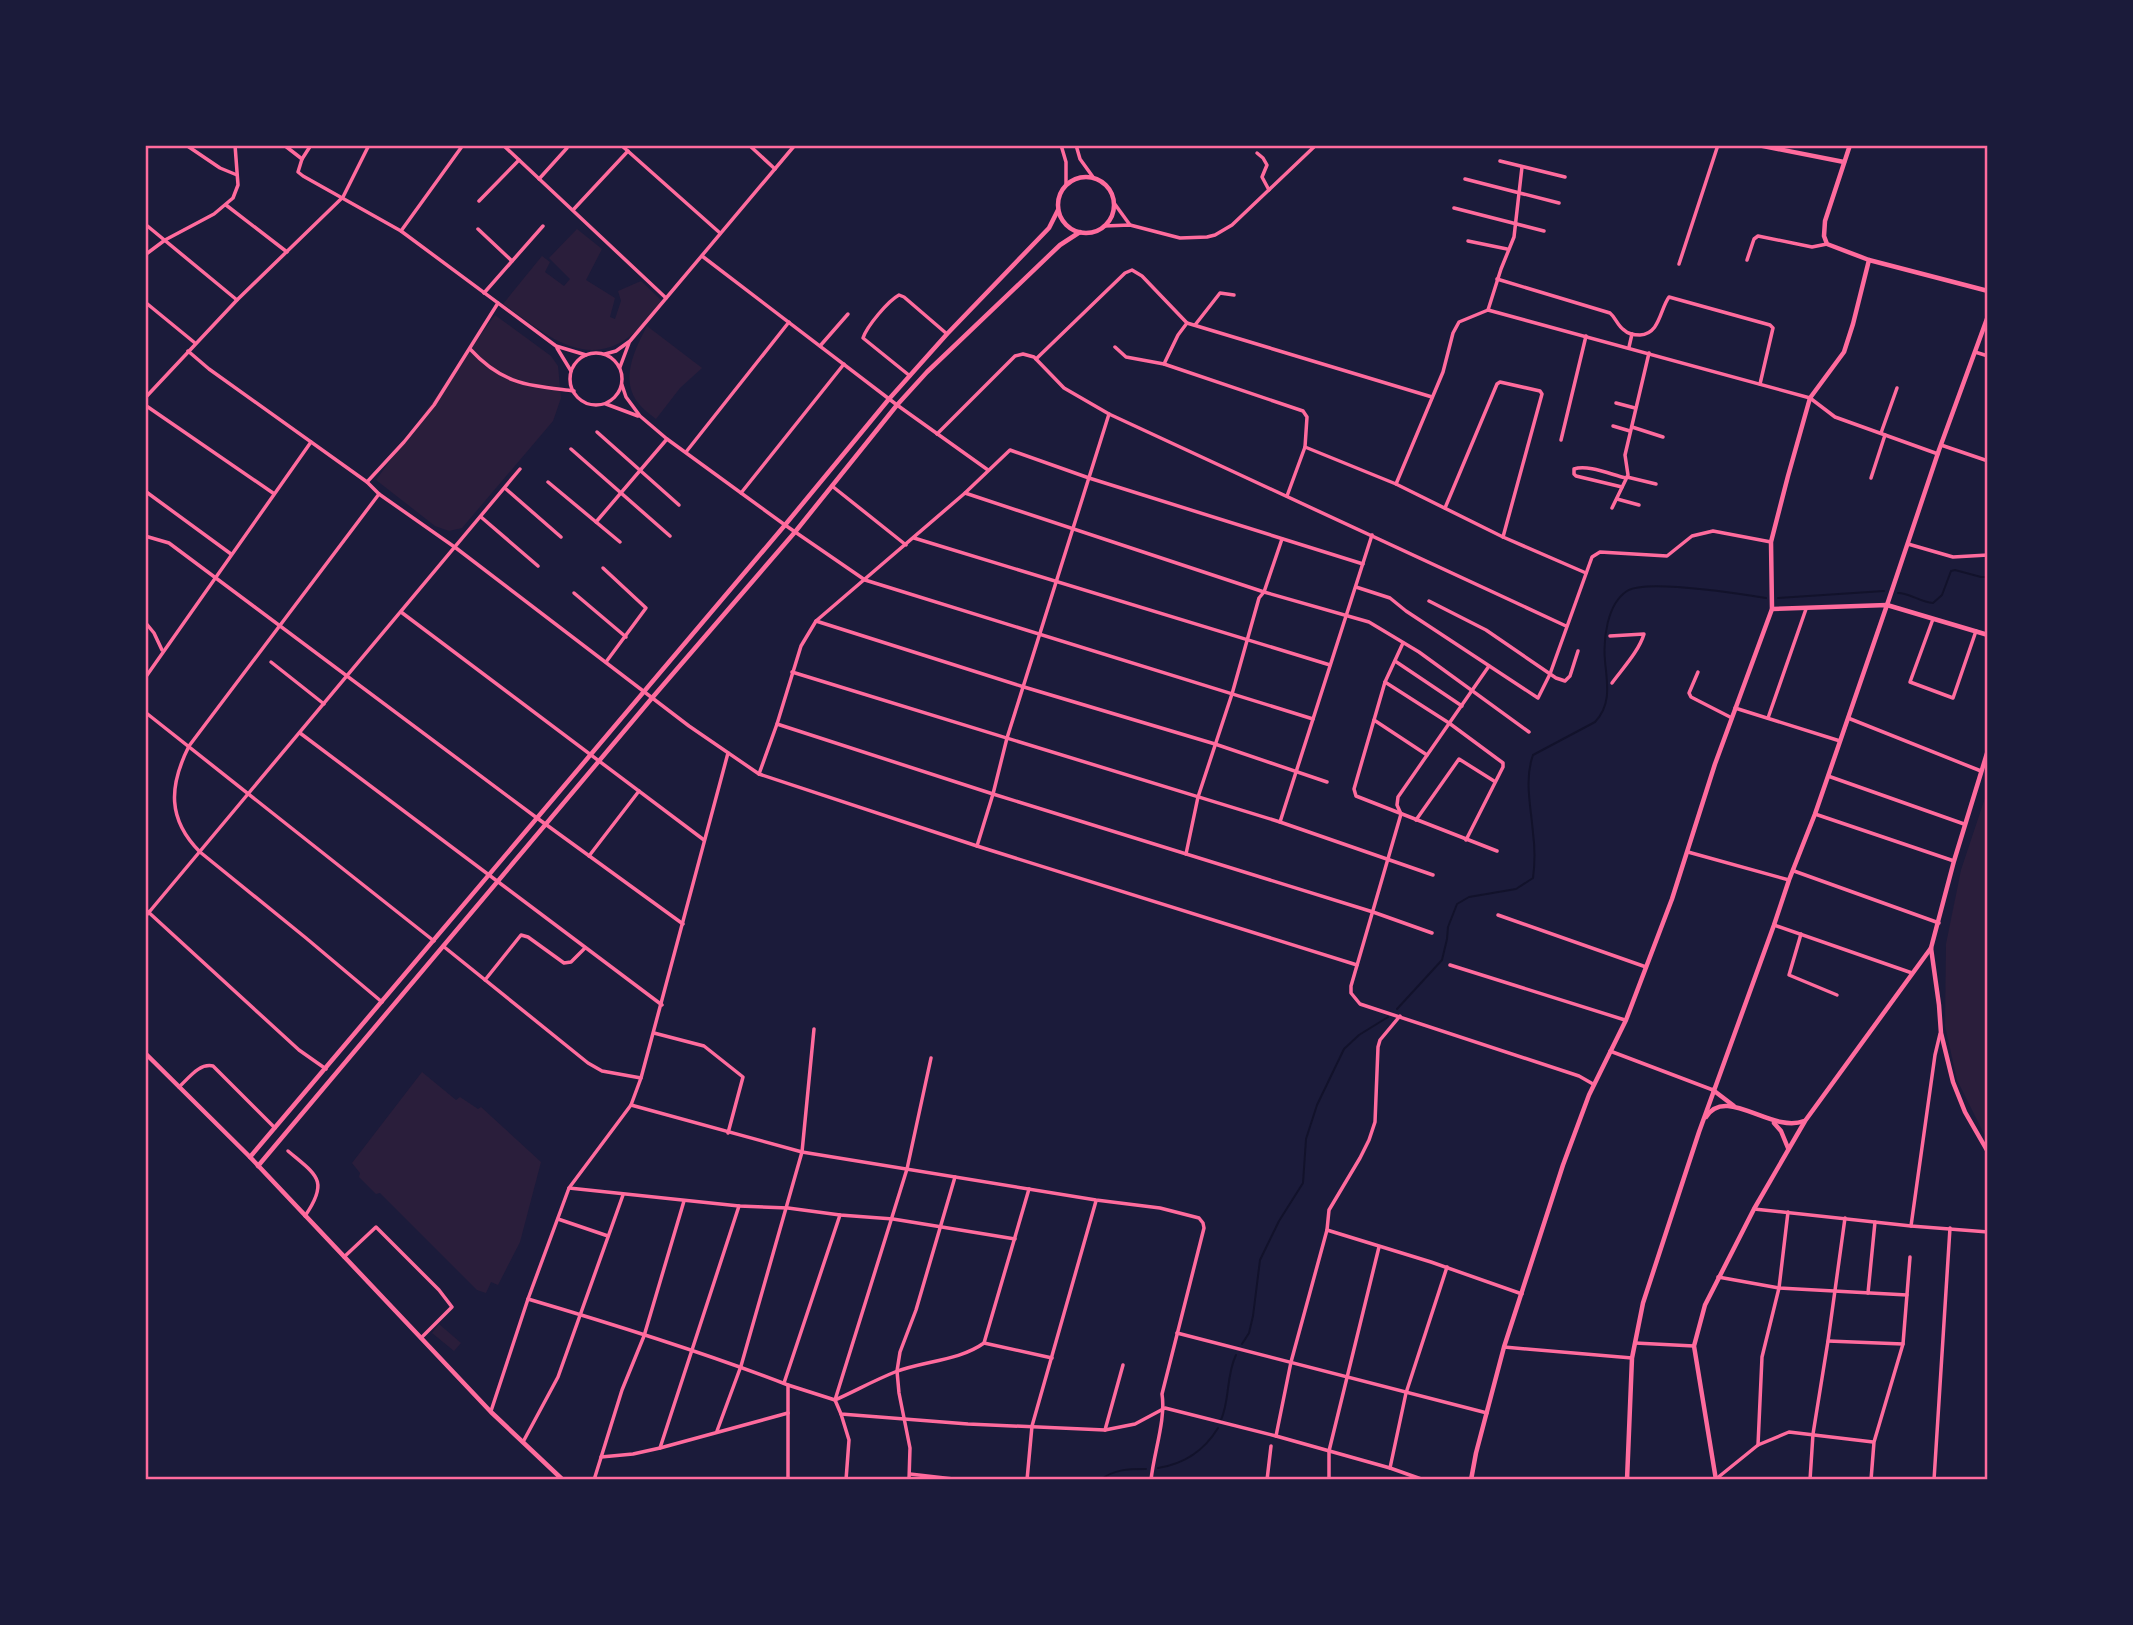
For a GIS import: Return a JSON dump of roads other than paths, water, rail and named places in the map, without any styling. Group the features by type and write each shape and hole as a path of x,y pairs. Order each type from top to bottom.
{"street":[{"path":"186,145 220,168 237,175"},
{"path":"145,255 165,240 226,205 238,189 235,145"},
{"path":"284,145 302,159"},
{"path":"311,145 302,159 299,172 401,231 555,346 572,371"},
{"path":"145,398 237,300 343,197 369,145"},
{"path":"401,231 463,145"},
{"path":"503,145 666,298"},
{"path":"621,145 720,233"},
{"path":"749,145 775,169"},
{"path":"555,346 586,355 605,355 630,341 795,145"},
{"path":"1061,145 1066,162 1066,185"},
{"path":"1076,145 1080,159 1093,177 1105,184 1113,196 1110,219 1104,226"},
{"path":"1058,210 1064,222 1080,232 1088,233 1104,226 1130,225 1180,238 1208,237 1232,225 1316,145"},
{"path":"1679,264 1718,145"},
{"path":"1758,145 1844,162"},
{"path":"1827,244 1824,236 1825,221 1850,145"},
{"path":"539,179 567,148"},
{"path":"573,210 628,151"},
{"path":"1257,153 1266,165 1262,177 1269,190"},
{"path":"480,201 519,160"},
{"path":"1500,160 1565,177"},
{"path":"1488,310 1514,237 1522,167"},
{"path":"250,1157 889,399 1049,228 1066,185 1073,179 1093,177"},
{"path":"1465,179 1559,203"},
{"path":"1114,203 1130,225"},
{"path":"226,205 287,252"},
{"path":"1454,208 1544,231"},
{"path":"145,224 237,300"},
{"path":"484,293 543,226"},
{"path":"478,229 512,261"},
{"path":"258,1166 598,761 795,532 897,405 927,372 1060,245 1080,232"},
{"path":"1747,260 1754,239 1758,236 1812,247 1827,244 1869,260 1988,291"},
{"path":"1468,241 1508,249"},
{"path":"702,256 897,405 988,470"},
{"path":"1471,1480 1504,1347 1563,1165 1593,1084 1626,1020 1646,967 1772,609 1771,542 1810,398 1844,352 1869,260"},
{"path":"1036,359 1125,273 1132,270 1142,276 1187,323 1432,397"},
{"path":"1497,279 1614,315 1621,329 1632,334 1646,334 1654,328 1669,297 1770,325 1773,328 1760,384"},
{"path":"1195,324 1220,293 1234,295"},
{"path":"910,376 863,338 866,330 891,300 899,295 904,297 947,334"},
{"path":"145,302 195,343"},
{"path":"367,482 434,405 498,303"},
{"path":"1396,484 1443,372 1452,333 1459,322 1488,310 1810,398 1835,417 1938,454"},
{"path":"820,346 848,314"},
{"path":"1627,1480 1632,1358 1643,1303 1713,1090 1815,814 1988,316"},
{"path":"686,452 789,322"},
{"path":"1164,364 1187,323"},
{"path":"1629,347 1632,334"},
{"path":"1561,440 1586,336"},
{"path":"630,341 620,367 622,385 626,397 640,416 741,493 865,580 1313,719"},
{"path":"1115,347 1126,356 1164,364 1303,411 1307,417 1305,447 1287,496"},
{"path":"470,349 483,363 506,378 522,384 574,391"},
{"path":"188,351 456,548 652,698 759,774 977,846 1357,965"},
{"path":"1975,352 1988,355"},
{"path":"1612,508 1626,478 1625,455 1649,353"},
{"path":"586,355 578,360 572,371 574,391 585,402 594,405 606,404 640,416"},
{"path":"605,355 620,367"},
{"path":"937,434 1015,356 1029,355 1064,388 1109,414 1566,626"},
{"path":"741,493 844,364"},
{"path":"1445,508 1497,384 1500,382 1540,391 1542,394 1503,537"},
{"path":"606,404 615,397 622,385"},
{"path":"1871,478 1897,388"},
{"path":"1616,403 1636,408"},
{"path":"145,405 274,493"},
{"path":"977,846 1007,738 1109,414"},
{"path":"1613,426 1663,437"},
{"path":"597,432 679,505"},
{"path":"596,522 667,439"},
{"path":"145,678 311,442"},
{"path":"1941,445 1988,461"},
{"path":"1305,447 1396,484 1503,537 1586,573"},
{"path":"571,449 670,536"},
{"path":"759,774 801,646 816,621 914,538 1010,450 1089,478 1363,564"},
{"path":"1622,487 1576,476 1574,469 1581,467 1656,484"},
{"path":"326,1069 299,1050 146,913 520,470"},
{"path":"1591,480 1595,470"},
{"path":"548,482 620,542"},
{"path":"832,486 906,545"},
{"path":"506,489 561,537"},
{"path":"145,491 232,555"},
{"path":"965,493 1264,592 1369,622 1419,652 1529,732"},
{"path":"379,494 189,746 175,779 174,808 185,835 200,852 382,1002"},
{"path":"1617,499 1639,505"},
{"path":"481,517 538,566"},
{"path":"1356,587 1390,598 1538,698 1550,674 1591,558 1597,553 1667,556 1692,536 1713,531 1771,542"},
{"path":"1280,822 1372,535"},
{"path":"145,536 169,543 545,825 683,924"},
{"path":"914,538 1331,665"},
{"path":"1186,854 1198,797 1232,694 1259,598 1264,592 1282,538"},
{"path":"1908,544 1953,558 1988,555"},
{"path":"603,568 646,608 606,662"},
{"path":"573,593 626,637"},
{"path":"1429,601 1486,630 1550,674 1567,681 1578,651"},
{"path":"1772,609 1887,605 1988,635"},
{"path":"1768,718 1806,609"},
{"path":"401,612 704,840"},
{"path":"1933,617 1910,682 1953,698 1976,631"},
{"path":"816,621 1215,744 1327,782"},
{"path":"145,622 163,651"},
{"path":"1610,636 1644,634 1640,648 1626,662 1612,683"},
{"path":"1403,643 1385,682 1354,792 1357,797 1497,851"},
{"path":"1395,661 1462,706"},
{"path":"271,662 324,704"},
{"path":"1489,666 1398,797 1397,805 1401,814 1351,993 1360,1004 1579,1076 1593,1084"},
{"path":"792,672 1280,822 1433,875"},
{"path":"1698,672 1689,693 1691,697 1732,718"},
{"path":"1385,682 1501,760 1503,767 1466,839"},
{"path":"1735,708 1840,741"},
{"path":"145,712 434,941"},
{"path":"1848,718 1981,771"},
{"path":"1374,720 1427,755"},
{"path":"777,724 1432,933"},
{"path":"299,733 662,1005"},
{"path":"1716,1480 1694,1346 1705,1305 1754,1209 1805,1121 1931,948 1964,824 1988,750"},
{"path":"491,1412 528,1299 569,1188 631,1105 641,1078 728,753"},
{"path":"1416,820 1459,759 1494,781"},
{"path":"1828,776 1964,824"},
{"path":"589,856 639,791"},
{"path":"1815,814 1954,861"},
{"path":"1688,852 1789,880"},
{"path":"1794,871 1938,923"},
{"path":"1498,915 1646,967"},
{"path":"1774,925 1912,973"},
{"path":"1801,934 1789,975 1837,995"},
{"path":"485,980 521,935 528,937 564,963 571,962 585,948"},
{"path":"443,946 588,1063 602,1071 641,1078"},
{"path":"1931,948 1941,1033 1952,1082 1965,1112 1988,1152"},
{"path":"1450,965 1626,1020"},
{"path":"1276,1436 1291,1362 1327,1230 1329,1210 1360,1158 1372,1131 1376,1112 1378,1047 1380,1040 1401,1016"},
{"path":"717,1431 741,1366 802,1152 814,1029"},
{"path":"654,1033 704,1046 740,1074 743,1080 728,1133"},
{"path":"1911,1226 1935,1055 1941,1033"},
{"path":"1610,1051 1713,1090 1734,1106 1773,1122 1797,1124 1805,1121"},
{"path":"145,1053 250,1157 491,1412 563,1480"},
{"path":"846,1480 849,1440 835,1400 893,1219 907,1169 931,1058"},
{"path":"179,1087 201,1067 206,1064 213,1066 275,1128"},
{"path":"631,1105 802,1152 1160,1208 1199,1218 1204,1228 1162,1394 1165,1408 1151,1480"},
{"path":"1699,1132 1712,1109 1717,1106 1734,1106"},
{"path":"1773,1122 1781,1131 1788,1149"},
{"path":"288,1151 316,1175 319,1182 318,1192 305,1216"},
{"path":"909,1480 910,1448 897,1371 900,1352 916,1310 956,1176"},
{"path":"569,1188 893,1219 1015,1239"},
{"path":"528,1299 691,1349 835,1400 897,1371 976,1349 984,1343 1030,1189"},
{"path":"523,1442 558,1377 623,1195"},
{"path":"594,1480 622,1390 644,1336 684,1200"},
{"path":"1027,1480 1032,1426 1096,1200"},
{"path":"660,1448 738,1206"},
{"path":"1754,1209 1988,1232"},
{"path":"1758,1445 1762,1357 1779,1288 1788,1212"},
{"path":"788,1480 786,1384 840,1215"},
{"path":"1810,1480 1813,1434 1845,1218"},
{"path":"558,1219 608,1236"},
{"path":"1868,1293 1875,1222"},
{"path":"344,1257 376,1227 439,1290 452,1307 421,1338"},
{"path":"1934,1480 1950,1228"},
{"path":"1327,1230 1447,1267 1522,1294"},
{"path":"1329,1480 1329,1451 1379,1247"},
{"path":"1871,1480 1874,1442 1903,1344 1910,1257"},
{"path":"1390,1468 1406,1394 1447,1267"},
{"path":"1718,1277 1779,1288 1907,1295"},
{"path":"1177,1333 1487,1413"},
{"path":"1828,1340 1903,1344"},
{"path":"984,1343 1052,1358"},
{"path":"1635,1343 1694,1346"},
{"path":"1504,1347 1632,1358"},
{"path":"1105,1430 1124,1365"},
{"path":"841,1414 1105,1430 1135,1424 1165,1408 1276,1436 1424,1480"},
{"path":"601,1457 660,1448 788,1413"},
{"path":"1716,1480 1758,1445 1789,1432 1874,1442"},
{"path":"1267,1480 1271,1447"},
{"path":"910,1474 962,1480"}],"waterway":[{"path":"1898,593 1933,603 1942,595 1951,571 1988,577"},
{"path":"1397,1009 1442,960 1448,927 1457,904 1469,897 1516,889 1533,878 1530,764 1533,755 1595,722 1604,708 1607,693 1606,633 1611,613 1620,597 1627,591 1653,586 1694,588 1766,598"},
{"path":"1778,598 1884,591"},
{"path":"1242,1344 1249,1333 1253,1316 1260,1260 1279,1221 1303,1183 1306,1139 1317,1105 1344,1049 1359,1035 1388,1017"},
{"path":"1221,1420 1236,1355"},
{"path":"1158,1468 1176,1463 1200,1450 1218,1428"},
{"path":"1100,1480 1122,1470 1146,1469"}]}
